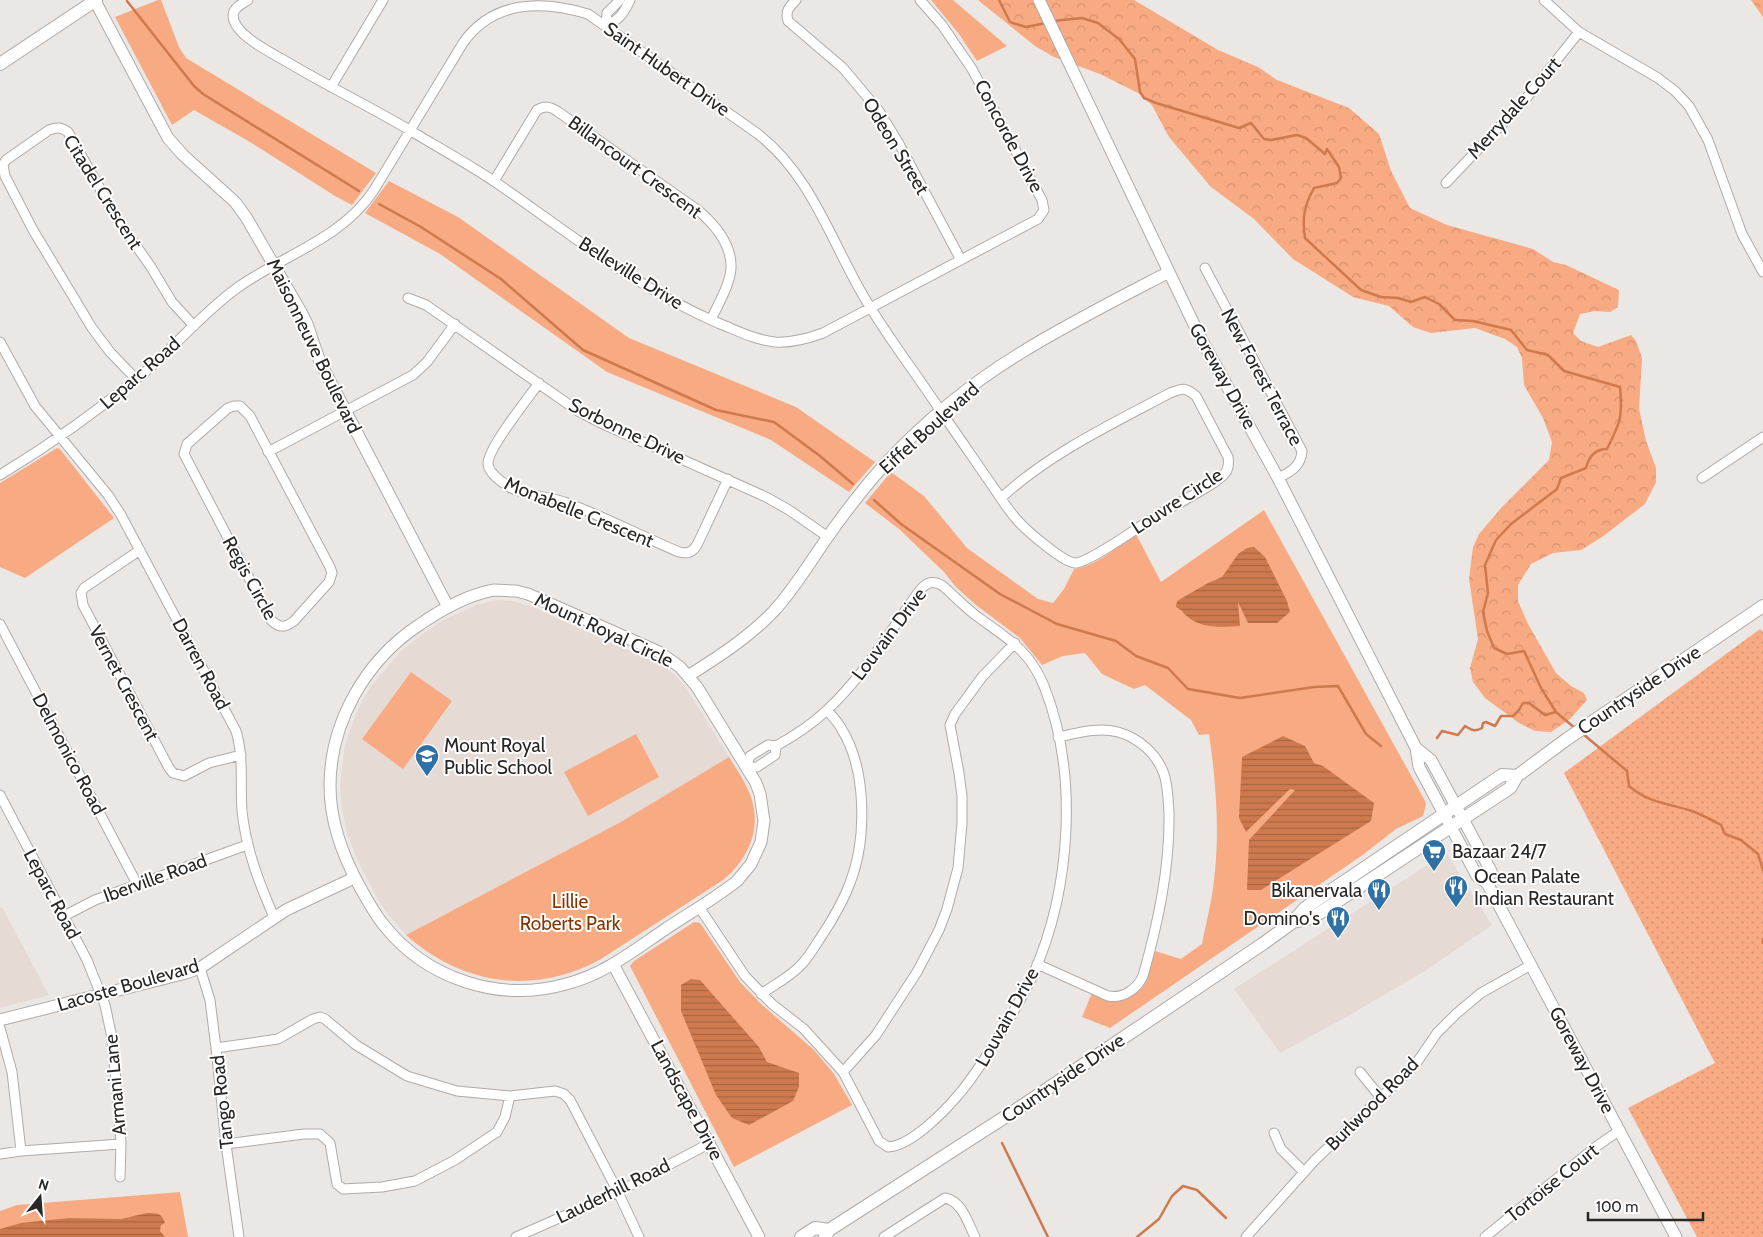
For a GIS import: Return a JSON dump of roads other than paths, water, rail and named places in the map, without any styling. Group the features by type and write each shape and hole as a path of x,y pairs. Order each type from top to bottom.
{"main road":[{"path":"0,64 96,0"},
{"name":"Countryside Drive","path":"1293,922 1312,918 1510,788 1517,776 1567,739 1763,606"},
{"name":"Countryside Drive","path":"801,1237 815,1228 827,1233 1022,1106 1293,922 1305,908 1502,775 1517,776"}],"street":[{"name":"Maisonneuve Boulevard","path":"96,0 168,138 183,155 235,202 275,266 307,324 320,362 448,607"},
{"name":"Belleville Drive","path":"248,0 239,5 233,15 237,26 242,32 260,46 494,181 636,280 711,320 761,340 786,342 809,338 823,333 870,307"},
{"path":"331,87 383,0"},
{"path":"606,26 607,13 620,0"},
{"path":"606,26 618,20 630,0"},
{"name":"Odeon Street","path":"796,0 788,8 786,16 788,21 843,68 879,111 898,142 961,260"},
{"name":"Concorde Drive","path":"870,307 1038,219 1044,210 1044,204 972,69 942,25 920,0"},
{"name":"Goreway Drive","path":"1039,0 1201,339 1278,478 1416,748 1419,767 1477,876 1487,884 1676,1237"},
{"path":"1544,0 1579,32 1658,78 1675,91 1689,106 1708,140 1742,234 1763,272"},
{"name":"Saint Hubert Drive","path":"275,266 335,230 361,206 374,190 467,36 482,22 510,6 527,1 556,2 579,9 606,26 758,134 780,153 803,182 870,307 941,411"},
{"name":"Merrydale Court","path":"1446,182 1524,101 1579,32"},
{"name":"Billancourt Crescent","path":"494,181 537,110 551,107 699,211 715,227 726,245 731,269 729,279 711,320"},
{"name":"Citadel Crescent","path":"136,379 110,352 92,328 33,230 5,176 3,165 6,160 49,130 56,127 68,132 116,217 151,267 172,302 194,326"},
{"name":"Leparc Road","path":"0,475 60,437 136,379 237,288 275,266"},
{"name":"New Forest Terrace","path":"1205,268 1302,451 1302,458 1294,469 1278,478"},
{"name":"Eiffel Boulevard","path":"688,676 734,646 773,612 790,592 828,537 870,482 941,411 989,374 1018,355 1169,272"},
{"name":"Sorbonne Drive","path":"408,298 426,305 591,418 776,502 828,537"},
{"path":"268,452 413,375 421,368 454,324"},
{"name":"Darren Road","path":"0,342 30,399 112,500 236,731 241,756 242,804 247,845 261,887 274,917"},
{"name":"Monabelle Crescent","path":"539,383 502,435 489,457 490,469 499,480 511,488 565,502 685,554 694,550 728,479"},
{"name":"Louvre Circle","path":"941,411 1001,498 1017,520 1033,536 1066,561 1076,563 1088,559 1150,519 1223,476 1229,465 1228,457 1196,396 1182,388 1170,392 1061,452 1014,486 1001,498"},
{"name":"Regis Circle","path":"234,406 240,406 246,411 268,452 332,573 324,588 294,621 282,627 276,626 271,620 184,454 188,444 228,408 234,406"},
{"path":"1702,478 1763,437"},
{"name":"Vernet Crescent","path":"140,550 84,588 81,593 83,605 173,773 184,776 209,764 241,756"},
{"name":"Louvain Drive","path":"699,907 735,962 761,994 804,1029 843,1072 879,1142 888,1147 900,1144 938,1117 967,1084 1017,1006 1037,964 1055,907 1064,849 1066,802 1058,737 1046,694 1038,675 1027,658 1015,644 973,613 943,586 937,582 926,584 860,674 827,710 798,733 776,746 768,745 750,756 746,768"},
{"name":"Mount Royal Circle","path":"494,590 516,591 528,594 664,655 680,666 697,687 756,783 762,803 763,832 758,852 751,864 736,881 614,964 578,981 537,990 498,989 464,982 438,971 400,943 382,924 354,878 337,836 331,805 330,778 340,727 351,700 360,685 384,654 409,632 448,607 476,594 494,590"},
{"name":"Delmonico Road","path":"0,624 137,884"},
{"path":"843,1072 876,1035 917,972 939,930 958,868 962,823 960,780 950,725 955,714 982,677 1015,644"},
{"path":"761,994 796,970 809,956 841,905 851,883 858,858 862,825 859,779 842,729 827,710"},
{"path":"1037,964 1108,996 1115,997 1127,993 1140,983 1143,976 1158,917 1166,871 1169,822 1168,796 1164,774 1155,757 1141,744 1118,732 1092,730 1058,737"},
{"name":"Goreway Drive","path":"1416,748 1431,760 1491,871 1487,884"},
{"name":"Leparc Road","path":"0,795 92,971 101,994"},
{"name":"Iberville Road","path":"64,916 95,900 247,845"},
{"name":"Lacoste Boulevard","path":"0,1020 200,968 274,917 303,901 354,878"},
{"name":"Landscape Drive","path":"614,964 759,1237"},
{"name":"Burlwood Road","path":"1246,1237 1304,1172 1415,1065 1437,1033 1463,1007 1492,986 1531,966"},
{"name":"Tango Road","path":"200,968 210,1000 226,1144 239,1237"},
{"name":"Armani Lane","path":"101,994 111,1033 121,1144 120,1177"},
{"path":"216,1048 278,1039 320,1017 325,1019 356,1046 407,1076 457,1091 510,1096 555,1091 566,1096 618,1192 639,1237"},
{"path":"0,1028 12,1072 21,1150"},
{"path":"1360,1072 1381,1098"},
{"path":"226,1144 304,1134 320,1134 330,1143 337,1184 344,1189 382,1187 415,1181 455,1160 492,1135 503,1122 510,1096"},
{"name":"Tortoise Court","path":"1485,1237 1596,1146 1620,1130"},
{"path":"1274,1133 1281,1149 1304,1172"},
{"name":"Lauderhill Road","path":"516,1237 618,1192 710,1142"},
{"path":"0,1154 21,1150 121,1144"},
{"path":"884,1237 945,1198 959,1205 975,1237"}],"waterway":[{"path":"999,0 1010,22 1026,27 1046,23"},
{"path":"127,1 194,86 203,94 359,191"},
{"path":"1053,21 1082,18 1098,23 1119,39 1135,59 1140,92 1144,98 1239,128 1251,123 1264,139 1271,140 1297,135 1306,138 1325,154 1327,149 1339,167 1341,178 1337,183 1314,188 1305,212 1305,238 1361,290 1381,297 1398,298 1411,302 1425,297 1439,304 1455,320 1473,321 1511,330 1527,350 1548,355 1564,371 1620,387 1620,419 1607,449 1599,450 1593,454 1586,468 1561,478 1557,489 1511,524 1496,540 1485,565 1488,593 1483,612 1487,631 1494,648 1507,654 1524,651 1541,688 1556,712 1576,729"},
{"path":"379,204 421,227 501,279 583,350 716,410 774,422 820,456 853,484"},
{"path":"874,500 901,524 1000,594 1057,624 1116,641 1136,656 1168,668 1188,689 1240,698 1314,687 1338,686 1366,734 1381,746"},
{"path":"1437,738 1442,731 1458,735 1465,726 1475,730 1482,728 1483,723 1486,722 1495,726 1501,716 1513,716 1523,703 1529,703 1545,715 1556,712"},
{"path":"1583,734 1627,771 1629,786 1652,800 1692,811 1721,825 1725,834 1741,840 1758,854 1763,870"},
{"path":"1002,1143 1048,1237"},
{"path":"1137,1237 1159,1219 1172,1196 1183,1186 1197,1190 1226,1218"}],"place":[{"name":"Mount Royal Public School","path":"427,777"},
{"name":"Bazaar 24/7","path":"1434,872"},
{"name":"Ocean Palate Indian Restaurant","path":"1456,908"},
{"name":"Bikanervala","path":"1379,911"},
{"name":"Domino's","path":"1338,939"}],"park label":[{"name":"Lillie Roberts Park","path":"570,912"}]}
